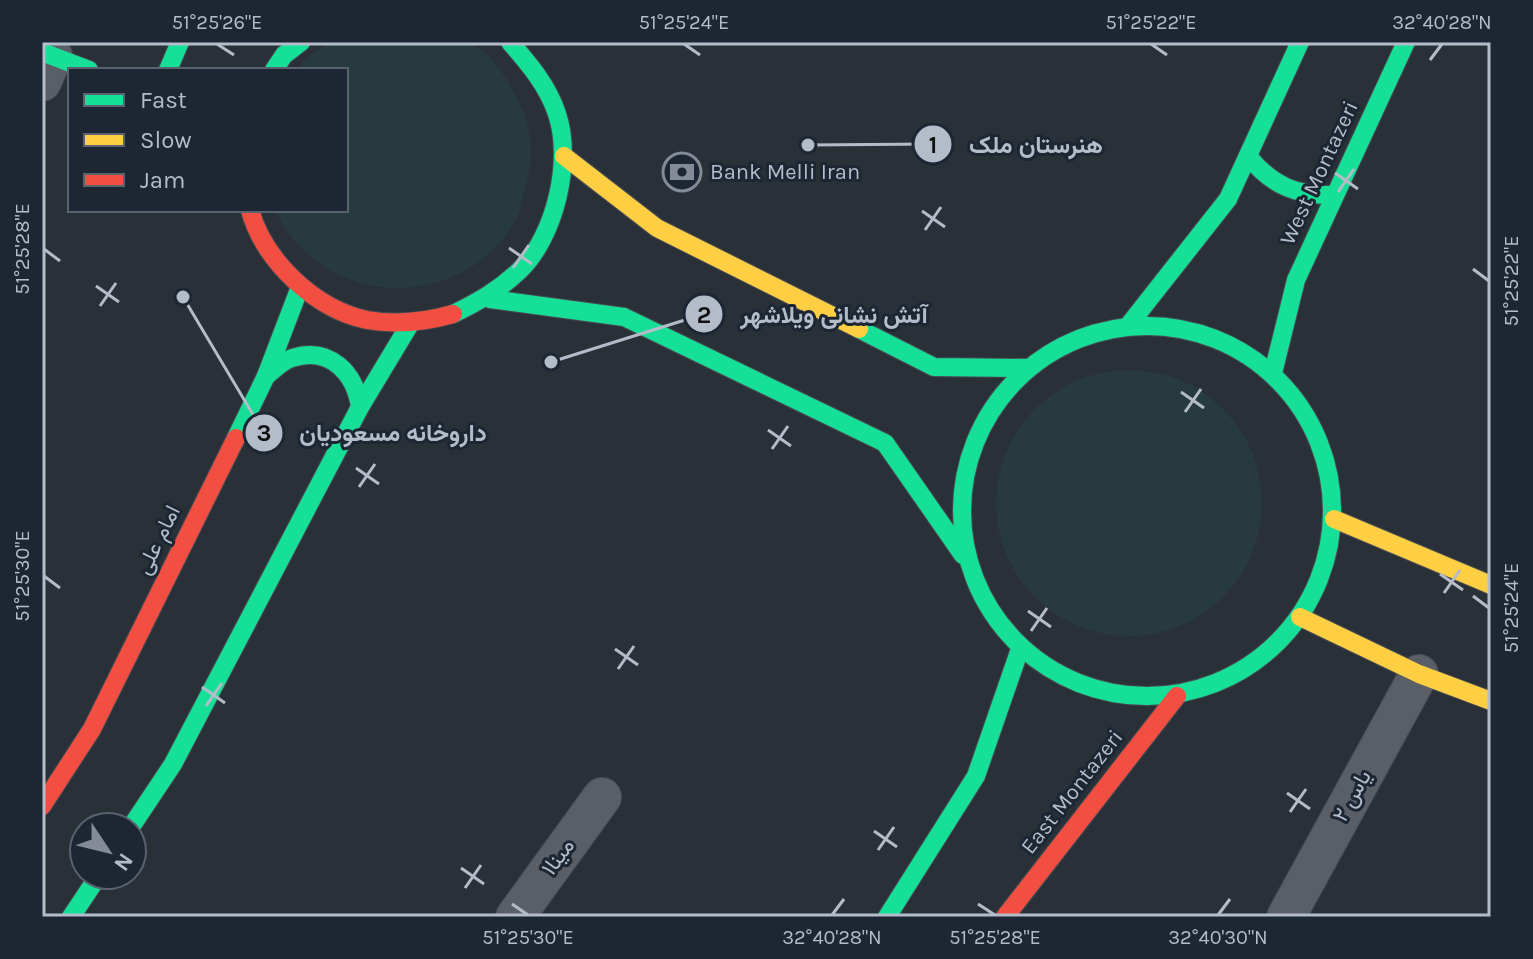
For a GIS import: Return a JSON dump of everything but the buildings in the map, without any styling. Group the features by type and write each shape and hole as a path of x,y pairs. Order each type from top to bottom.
{"main road":[{"path":"169,68 180,42"},
{"path":"263,46 279,63 301,42"},
{"path":"251,212 271,255 300,287 333,308 371,321 410,324 452,317 490,299 531,261 557,212 564,156 557,114 539,76 510,42"},
{"path":"1128,326 1228,199 1300,42"},
{"name":"West Montazeri","path":"1273,373 1296,280 1406,42"},
{"path":"539,76 545,53"},
{"path":"46,63 77,68"},
{"path":"564,156 657,228 934,367 1028,368"},
{"path":"1248,156 1260,172 1294,194 1314,197 1335,195"},
{"name":"امام علی","path":"42,806 92,729 266,376 300,287"},
{"path":"490,299 624,317 885,443 967,559 987,608 1020,649 1067,680 1121,696 1177,696 1225,681 1267,654 1300,617 1324,571 1334,519 1328,465 1307,415 1273,373 1230,343 1180,327 1128,326 1075,339 1028,368 993,407 970,455 960,507 967,559"},
{"path":"142,811 173,764 360,407 410,324"},
{"path":"266,376 290,359 306,356 326,359 344,369 356,387 360,407"},
{"path":"1334,519 1491,585"},
{"path":"1300,617 1419,674 1491,701"},
{"path":"887,917 976,776 1020,649"},
{"name":"East Montazeri","path":"1005,917 1177,696"},
{"path":"71,917 88,891"}],"street":[{"name":"یاس ۲","path":"1286,917 1419,674"},
{"name":"مینا۱","path":"515,917 602,797"}],"green space":[{"path":"329,42 468,42 500,70 525,116 530,137 530,158 519,213 503,238 483,259 459,274 432,284 404,288 376,286 348,279 322,265 301,248 277,212 348,212 348,68 298,68 305,59"},
{"path":"1129,370 1180,380 1203,392 1223,409 1240,429 1252,452 1262,503 1252,554 1240,577 1223,597 1203,614 1180,626 1129,636 1078,626 1055,614 1035,597 1018,577 1006,554 996,503 1006,452 1018,429 1035,409 1055,392 1078,380"}],"traffic: fast":[{"path":"169,68 180,42"},
{"path":"275,68 284,55 301,42"},
{"path":"453,314 488,295 520,270 543,238 558,197 563,153 557,114 543,85 510,42"},
{"path":"1128,326 1228,199 1300,42"},
{"path":"1273,373 1296,280 1406,42"},
{"path":"42,52 84,68"},
{"path":"1248,156 1266,175 1286,187 1309,194 1335,195"},
{"path":"236,438 266,376 300,287"},
{"path":"490,299 624,317 885,443 963,555"},
{"path":"142,811 173,764 360,407 410,324"},
{"path":"1147,326 1183,329 1218,340 1250,357 1278,380 1301,408 1318,440 1329,475 1332,511 1329,547 1318,582 1301,614 1278,642 1250,665 1218,682 1183,693 1147,696 1111,693 1076,682 1044,665 1016,642 993,614 976,582 965,547 962,511 965,475 976,440 993,408 1016,380 1044,357 1076,340 1111,329 1147,326"},
{"path":"859,329 934,367 1028,368"},
{"path":"266,376 292,358 306,355 329,359 353,383 360,407"},
{"path":"887,917 976,776 1020,649"},
{"path":"71,917 88,891"}],"traffic: slow":[{"path":"564,156 657,228 859,329"},
{"path":"1334,519 1491,585"},
{"path":"1300,617 1419,674 1491,701"}],"traffic: jam":[{"path":"251,212 257,229 279,264 311,294 329,305 367,320 389,322 421,321 453,314"},
{"path":"42,806 92,729 236,438"},
{"path":"1005,917 1177,696"}],"place":[{"name":"هنرستان ملک","path":"808,145"},
{"name":"Bank Melli Iran","path":"682,172"},
{"name":"داروخانه مسعودیان","path":"183,297"},
{"name":"آتش نشانی ویلاشهر","path":"551,362"}]}
